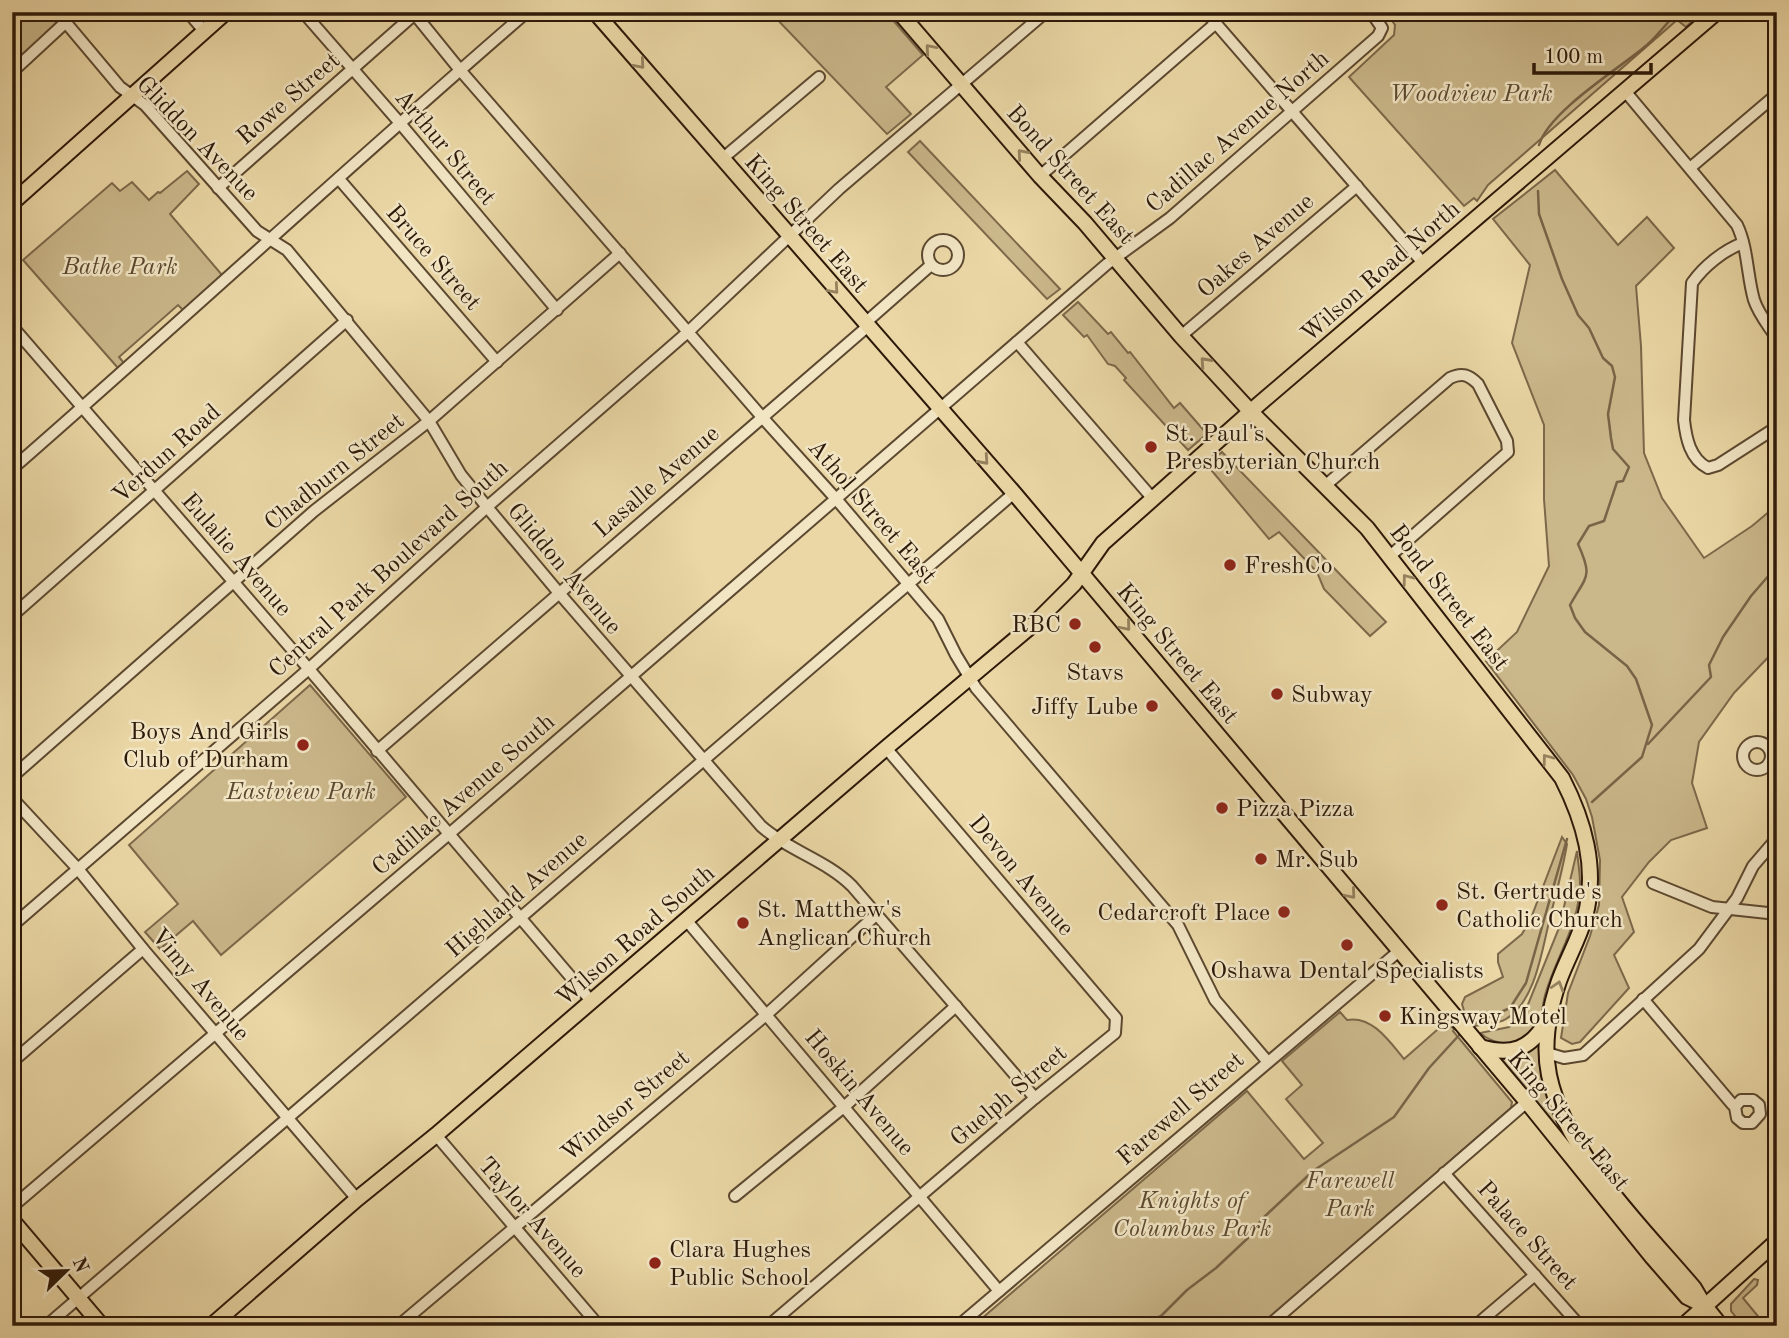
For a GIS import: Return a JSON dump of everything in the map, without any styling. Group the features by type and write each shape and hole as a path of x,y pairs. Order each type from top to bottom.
{"main road":[{"path":"12,203 226,12"},
{"name":"King Street East","path":"595,12 1014,493 1527,1102 1653,1258 1687,1297 1704,1306 1721,1326"},
{"name":"Bond Street East","path":"899,12 1181,336 1251,412 1367,528 1555,768 1568,789 1587,839 1589,886 1586,916 1559,981 1550,1017 1547,1053 1552,1085 1574,1139 1609,1187 1695,1288 1704,1306"},
{"name":"Wilson Road North","path":"1082,574 1103,544 1251,412 1717,12"},
{"name":"Wilson Road South","path":"211,1326 1045,614 1082,574"},
{"path":"1475,1043 1499,1052 1516,1049 1531,1043 1550,1017"},
{"path":"12,1220 102,1326"},
{"path":"1683,1326 1777,1241"}],"street":[{"path":"12,21 22,12"},
{"name":"Gliddon Avenue","path":"57,12 120,87 145,105 257,231 287,250 429,421 461,475 487,507 761,827 842,876 1035,1098"},
{"path":"188,12 204,31"},
{"name":"Arthur Street","path":"303,12 557,310"},
{"path":"12,469 84,408 399,122 527,12"},
{"name":"Central Park Boulevard South","path":"12,926 309,668 487,507 689,331 839,189 1046,12"},
{"path":"1206,12 1424,264"},
{"name":"Cadillac Avenue North","path":"939,409 1116,259 1170,218 1378,36 1382,28 1371,12"},
{"name":"Rowe Street","path":"218,188 415,13"},
{"name":"Athol Street East","path":"415,13 460,70 837,500 944,627 970,678 1178,925 1215,1000 1267,1062"},
{"path":"12,72 66,22"},
{"path":"1041,176 1216,23"},
{"path":"722,159 819,77"},
{"path":"1625,91 1737,225 1744,243 1754,300 1759,313 1777,339"},
{"path":"1690,168 1775,99"},
{"name":"Bruce Street","path":"339,179 498,362"},
{"name":"Oakes Avenue","path":"1181,336 1357,186"},
{"path":"1744,243 1730,248 1697,275 1690,290 1685,435 1695,457 1708,468 1718,465 1777,427"},
{"name":"Chadburn Street","path":"12,777 313,511 429,421 620,253"},
{"name":"Lasalle Avenue","path":"377,751 762,417 931,265"},
{"name":"Verdun Road","path":"12,616 347,320"},
{"name":"Eulalie Avenue","path":"12,326 309,668 592,1002"},
{"path":"1017,342 1153,499"},
{"path":"1325,485 1450,378 1463,374 1478,384 1507,441 1508,452 1390,556"},
{"name":"Cadillac Avenue South","path":"12,1207 837,500 939,409"},
{"name":"Highland Avenue","path":"46,1326 1014,493"},
{"name":"Devon Avenue","path":"886,748 1116,1018 1115,1033"},
{"path":"1768,767 1777,776"},
{"name":"Vimy Avenue","path":"12,798 78,869 357,1199"},
{"path":"1547,1053 1564,1058 1583,1055 1699,949 1737,898 1753,866 1777,838"},
{"path":"1653,883 1712,907 1777,914"},
{"name":"Windsor Street","path":"398,1326 766,1015 877,914"},
{"name":"Hoskin Avenue","path":"687,921 999,1291"},
{"path":"12,1062 143,949"},
{"name":"Farewell Street","path":"958,1326 1399,951"},
{"path":"1643,999 1735,1107"},
{"path":"735,1196 845,1106 956,1006"},
{"name":"Guelph Street","path":"768,1326 1115,1033"},
{"path":"1268,1326 1527,1102"},
{"name":"Taylor Avenue","path":"436,1135 593,1324"},
{"name":"Palace Street","path":"1444,1173 1580,1326"},
{"path":"1475,1326 1535,1275"}],"green space":[{"path":"30,12 51,12 56,23 12,67 12,30"},
{"path":"770,12 886,12 923,55 886,87 911,114 887,134"},
{"name":"Woodview Park","path":"1386,12 1702,12 1686,27 1677,20 1488,185 1477,201 1474,198 1464,206 1349,77 1394,35 1395,25"},
{"path":"920,141 1060,289 1047,299 908,152"},
{"path":"1555,170 1618,245 1647,217 1674,248 1636,286 1641,346 1644,453 1662,498 1704,558 1752,526 1777,505 1777,648 1734,693 1699,742 1692,783 1707,828 1671,840 1649,862 1622,897 1634,932 1614,955 1629,988 1580,1042 1572,1044 1561,1038 1568,993 1599,905 1600,860 1592,817 1573,775 1486,661 1517,632 1549,566 1544,499 1544,425 1512,343 1530,265 1493,219"},
{"name":"Bathe Park","path":"187,171 199,184 170,214 222,275 183,310 178,305 119,357 124,363 118,368 23,260 112,183 120,191 132,182 149,200"},
{"path":"1078,302 1108,334 1111,332 1128,353 1130,352 1174,408 1180,403 1207,434 1188,450 1124,380 1126,378 1115,366 1108,364 1087,335 1084,337 1063,315"},
{"path":"1222,452 1386,622 1370,636 1324,589 1317,572 1279,532 1269,539 1207,465"},
{"name":"Eastview Park","path":"310,685 406,797 221,955 193,921 160,949 145,932 178,904 129,845"},
{"path":"1562,837 1567,844 1531,987 1516,1011 1506,1019 1475,1026 1465,1014 1462,1004 1465,997 1503,977 1498,954 1522,934 1531,918"},
{"path":"1577,851 1580,884 1576,912 1546,992 1538,1024 1531,1035 1517,1042 1493,1041 1480,1033 1509,1027 1527,1007 1559,928"},
{"path":"1340,1012 1347,1020 1364,1022 1380,1031 1404,1059 1446,1022 1512,1102 1511,1108 1260,1326 973,1326 1247,1091 1304,1159 1323,1143 1286,1099 1302,1085 1282,1061"},
{"path":"1542,1037 1574,1151 1499,1058 1529,1050"},
{"path":"1754,1279 1758,1280 1757,1285 1743,1298 1766,1326 1743,1326 1731,1311 1731,1304"}],"waterway":[{"path":"1539,145 1545,132 1570,104 1647,45 1677,12"},
{"path":"1538,191 1539,214 1562,279 1578,315 1589,328 1603,358 1612,366 1615,377 1608,414 1611,438 1613,449 1629,467 1623,481 1617,482 1604,521 1589,526 1578,544 1587,570 1584,581 1570,605 1585,632 1627,666 1636,679 1652,725 1642,757 1592,802"},
{"path":"1648,744 1711,677 1709,665 1723,637 1751,596 1777,566"},
{"path":"1469,1026 1510,1008 1526,983 1567,839"},
{"path":"1139,1326 1161,1316 1187,1290 1216,1268 1248,1238 1262,1219 1313,1171 1394,1117 1429,1068 1461,1033"}],"place":[{"name":"St. Paul's Presbyterian Church","path":"1151,447"},
{"name":"FreshCo","path":"1230,565"},
{"name":"RBC","path":"1075,624"},
{"name":"Stavs","path":"1095,647"},
{"name":"Subway","path":"1277,694"},
{"name":"Jiffy Lube","path":"1152,706"},
{"name":"Boys And Girls Club of Durham","path":"303,745"},
{"name":"Pizza Pizza","path":"1222,808"},
{"name":"Mr. Sub","path":"1261,859"},
{"name":"St. Gertrude's Catholic Church","path":"1442,905"},
{"name":"Cedarcroft Place","path":"1284,912"},
{"name":"St. Matthew's Anglican Church","path":"743,923"},
{"name":"Oshawa Dental Specialists","path":"1347,945"},
{"name":"Kingsway Motel","path":"1385,1016"},
{"name":"Clara Hughes Public School","path":"655,1263"}],"park label":[{"name":"Farewell Park","path":"1350,1194"},
{"name":"Knights of Columbus Park","path":"1192,1214"}]}
